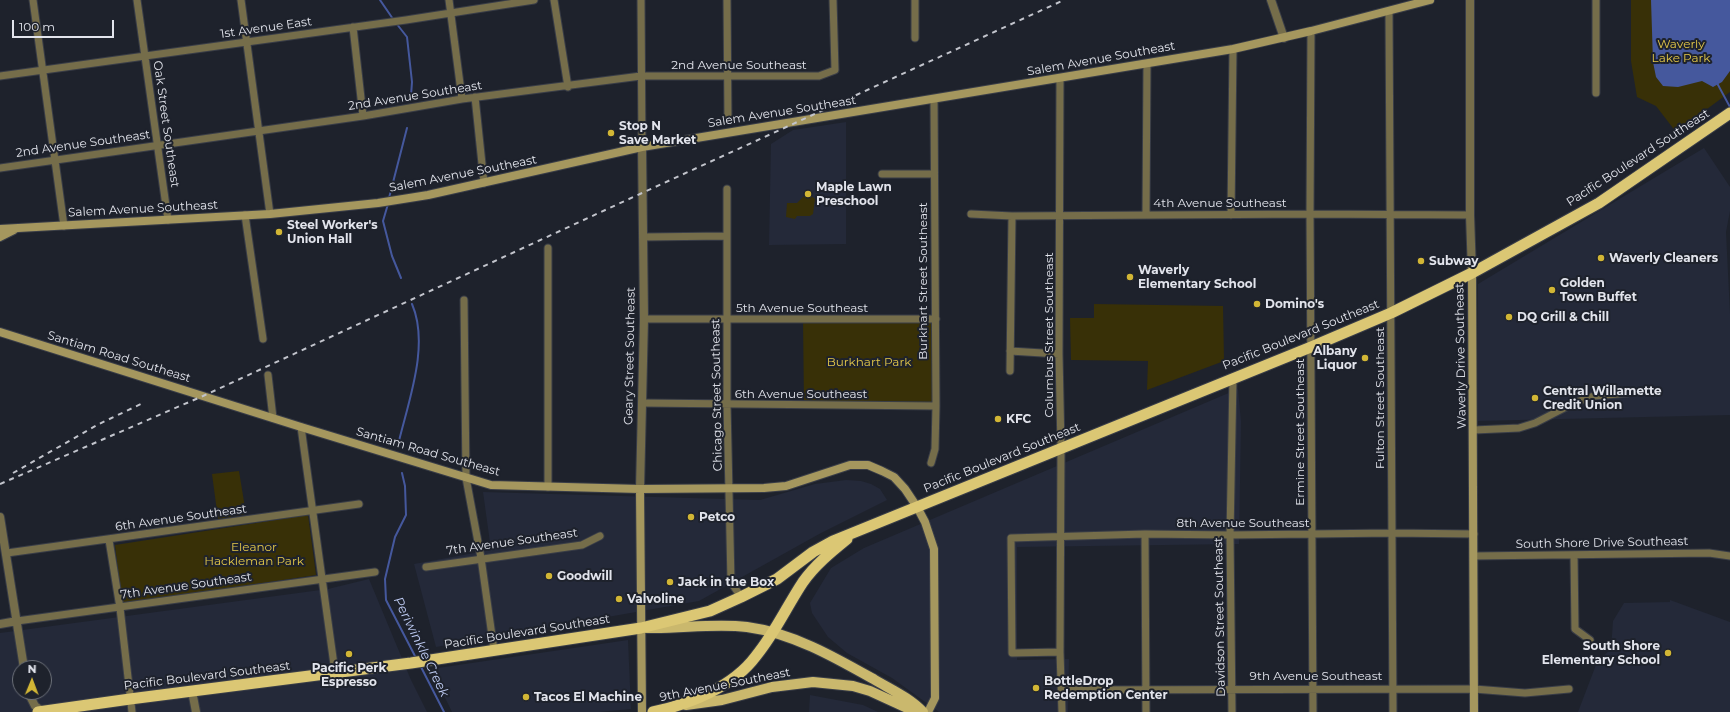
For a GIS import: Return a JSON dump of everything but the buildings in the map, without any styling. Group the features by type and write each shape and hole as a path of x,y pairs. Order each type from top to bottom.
{"highway":[{"name":"Pacific Boulevard Southeast","path":"38,712 411,663 641,628 710,611 741,598 777,579 813,552 833,541 1311,347 1391,312 1472,273 1599,203 1730,113"},
{"name":"Pacific Boulevard Southeast","path":"674,707 717,688 739,673 756,657 804,581 826,556 857,531"},
{"name":"9th Avenue Southeast","path":"654,712 674,707"}],"main road":[{"name":"Salem Avenue Southeast","path":"0,230 270,214 378,203 428,195 642,147 1234,49 1389,12 1430,0"},
{"name":"Salem Avenue Southeast","path":"0,237 14,230"},
{"name":"Waverly Drive Southeast","path":"1472,273 1474,430 1474,712"},
{"name":"Santiam Road Southeast","path":"0,332 491,485 640,489 730,489 786,486 850,465 868,465 894,477 917,507"},
{"name":"Geary Street Southeast","path":"640,489 642,712"},
{"path":"917,507 925,522 934,549 935,698 928,712"},
{"path":"641,628 664,629 710,625 748,627 773,632 808,645 843,662 912,701 923,712"},
{"name":"9th Avenue Southeast","path":"674,707 722,700 772,687 813,682 846,685 870,691 916,712"}],"street":[{"path":"33,0 64,226"},
{"name":"Oak Street Southeast","path":"137,0 168,220"},
{"path":"240,0 247,41 270,214"},
{"path":"449,0 462,99"},
{"name":"1st Avenue East","path":"0,76 406,20 534,0"},
{"path":"554,0 568,87"},
{"name":"Geary Street Southeast","path":"640,489 644,319 642,237 641,0"},
{"path":"727,0 728,120"},
{"name":"2nd Avenue Southeast","path":"0,168 157,144 363,116 475,97 568,87 642,76 819,76 835,70 833,0"},
{"path":"915,0 915,38"},
{"path":"1271,0 1284,38"},
{"name":"Waverly Drive Southeast","path":"1470,0 1470,215 1472,273"},
{"path":"1596,0 1596,93"},
{"name":"Fulton Street Southeast","path":"1389,12 1393,712"},
{"path":"353,27 363,116"},
{"name":"Ermine Street Southeast","path":"1311,31 1310,214 1313,712"},
{"path":"1231,214 1234,49"},
{"path":"1146,215 1147,64"},
{"name":"Columbus Street Southeast","path":"1060,78 1059,354 1061,448 1060,652 1062,712"},
{"path":"475,97 484,183"},
{"name":"Burkhart Street Southeast","path":"931,463 934,449 936,406 934,99"},
{"path":"882,174 934,174"},
{"name":"Chicago Street Southeast","path":"727,189 727,404 731,582 741,598"},
{"name":"4th Avenue Southeast","path":"971,214 1012,216 1231,214 1470,215"},
{"path":"245,215 263,339"},
{"path":"1010,371 1012,216"},
{"path":"642,237 727,236"},
{"path":"548,248 548,487"},
{"path":"464,300 466,478 481,558 494,650"},
{"name":"5th Avenue Southeast","path":"644,319 936,319"},
{"path":"1010,351 1059,354"},
{"path":"268,375 273,418"},
{"name":"Davidson Street Southeast","path":"1232,712 1230,535 1233,378"},
{"path":"1474,430 1503,430 1519,428 1535,423 1574,403 1594,396 1628,393"},
{"name":"6th Avenue Southeast","path":"642,404 936,406"},
{"path":"301,427 311,510 323,580 335,672"},
{"name":"6th Avenue Southeast","path":"7,553 359,504"},
{"path":"0,516 1,532 7,553 23,660"},
{"path":"1146,534 1146,712"},
{"name":"8th Avenue Southeast","path":"1060,652 1012,653 1011,538 1061,538 1146,534 1474,534"},
{"name":"7th Avenue Southeast","path":"426,567 481,558 582,545 600,536"},
{"path":"108,540 120,608 132,712"},
{"name":"South Shore Drive Southeast","path":"1474,556 1709,553 1730,556"},
{"path":"1574,555 1575,629 1590,640"},
{"name":"7th Avenue Southeast","path":"0,624 375,572"},
{"name":"9th Avenue Southeast","path":"1062,690 1474,689 1525,693 1569,689"},
{"path":"192,691 196,712"},
{"path":"31,700 34,706 42,712"}],"shaded area":[{"name":"Maple Lawn Preschool","path":"846,122 846,244 769,245 771,144 793,130"},
{"path":"1704,148 1730,187 1730,211 1726,232 1730,314 1730,415 1478,421 1478,284"},
{"path":"1238,389 1241,422 1239,544 1017,547 1017,660 1069,659 1068,712 939,712 892,678 847,653 828,637 812,613 810,603 831,568 864,548"},
{"path":"846,480 861,481 871,484 880,489 887,500 821,533 699,601 436,647 414,564 491,550 483,492 760,500 815,484"},
{"path":"369,579 411,680 427,712 0,712 0,633 328,589"},
{"name":"South Shore Elementary School","path":"1670,600 1730,622 1730,712 1578,712 1599,657 1602,657 1611,649 1613,621 1624,603 1670,602"},
{"path":"628,640 631,709 599,712 452,712 431,669"},
{"path":"810,695 863,705 878,712 809,712"}],"green space":[{"name":"Waverly Lake Park","path":"1631,0 1730,0 1730,92 1676,132 1656,106 1637,97 1631,61"},
{"path":"805,195 810,195 815,199 813,214 810,216 797,216 795,219 786,217 787,203 797,203"},
{"path":"1094,304 1223,306 1224,361 1147,390 1148,361 1071,360 1070,318 1094,318"},
{"name":"Burkhart Park","path":"803,319 936,319 936,406 804,405"},
{"path":"239,471 246,514 218,519 212,474"},
{"name":"Eleanor Hackleman Park","path":"308,515 316,575 122,604 115,545"}],"water":[{"path":"1651,0 1730,0 1730,71 1722,82 1713,87 1702,81 1678,87 1663,86 1656,77 1653,62"}],"waterway":[{"name":"Periwinkle Creek","path":"380,0 393,19"},
{"name":"Periwinkle Creek","path":"396,23 407,37 412,82 411,96"},
{"path":"1717,83 1730,107"},
{"name":"Periwinkle Creek","path":"389,198 407,128"},
{"name":"Periwinkle Creek","path":"388,204 383,221 392,256 401,278"},
{"name":"Periwinkle Creek","path":"398,445 412,393 418,356 419,338 417,320 412,304"},
{"name":"Periwinkle Creek","path":"402,473 405,486 406,515 395,537 385,579 386,600 416,658"},
{"name":"Periwinkle Creek","path":"420,665 444,712"}],"railway":[{"path":"0,484 203,396 1064,0"},
{"path":"13,473 99,424 143,403"}],"place":[{"name":"Stop N Save Market","path":"611,133"},
{"name":"Maple Lawn Preschool","path":"808,194"},
{"name":"Steel Worker's Union Hall","path":"279,232"},
{"name":"Waverly Cleaners","path":"1601,258"},
{"name":"Subway","path":"1421,261"},
{"name":"Waverly Elementary School","path":"1130,277"},
{"name":"Golden Town Buffet","path":"1552,290"},
{"name":"Domino's","path":"1257,304"},
{"name":"DQ Grill & Chill","path":"1509,317"},
{"name":"Albany Liquor","path":"1365,358"},
{"name":"Central Willamette Credit Union","path":"1535,398"},
{"name":"KFC","path":"998,419"},
{"name":"Petco","path":"691,517"},
{"name":"Goodwill","path":"549,576"},
{"name":"Jack in the Box","path":"670,582"},
{"name":"Valvoline","path":"619,599"},
{"name":"South Shore Elementary School","path":"1668,653"},
{"name":"Pacific Perk Espresso","path":"349,654"},
{"name":"BottleDrop Redemption Center","path":"1036,688"},
{"name":"Tacos El Machine","path":"526,697"}]}
